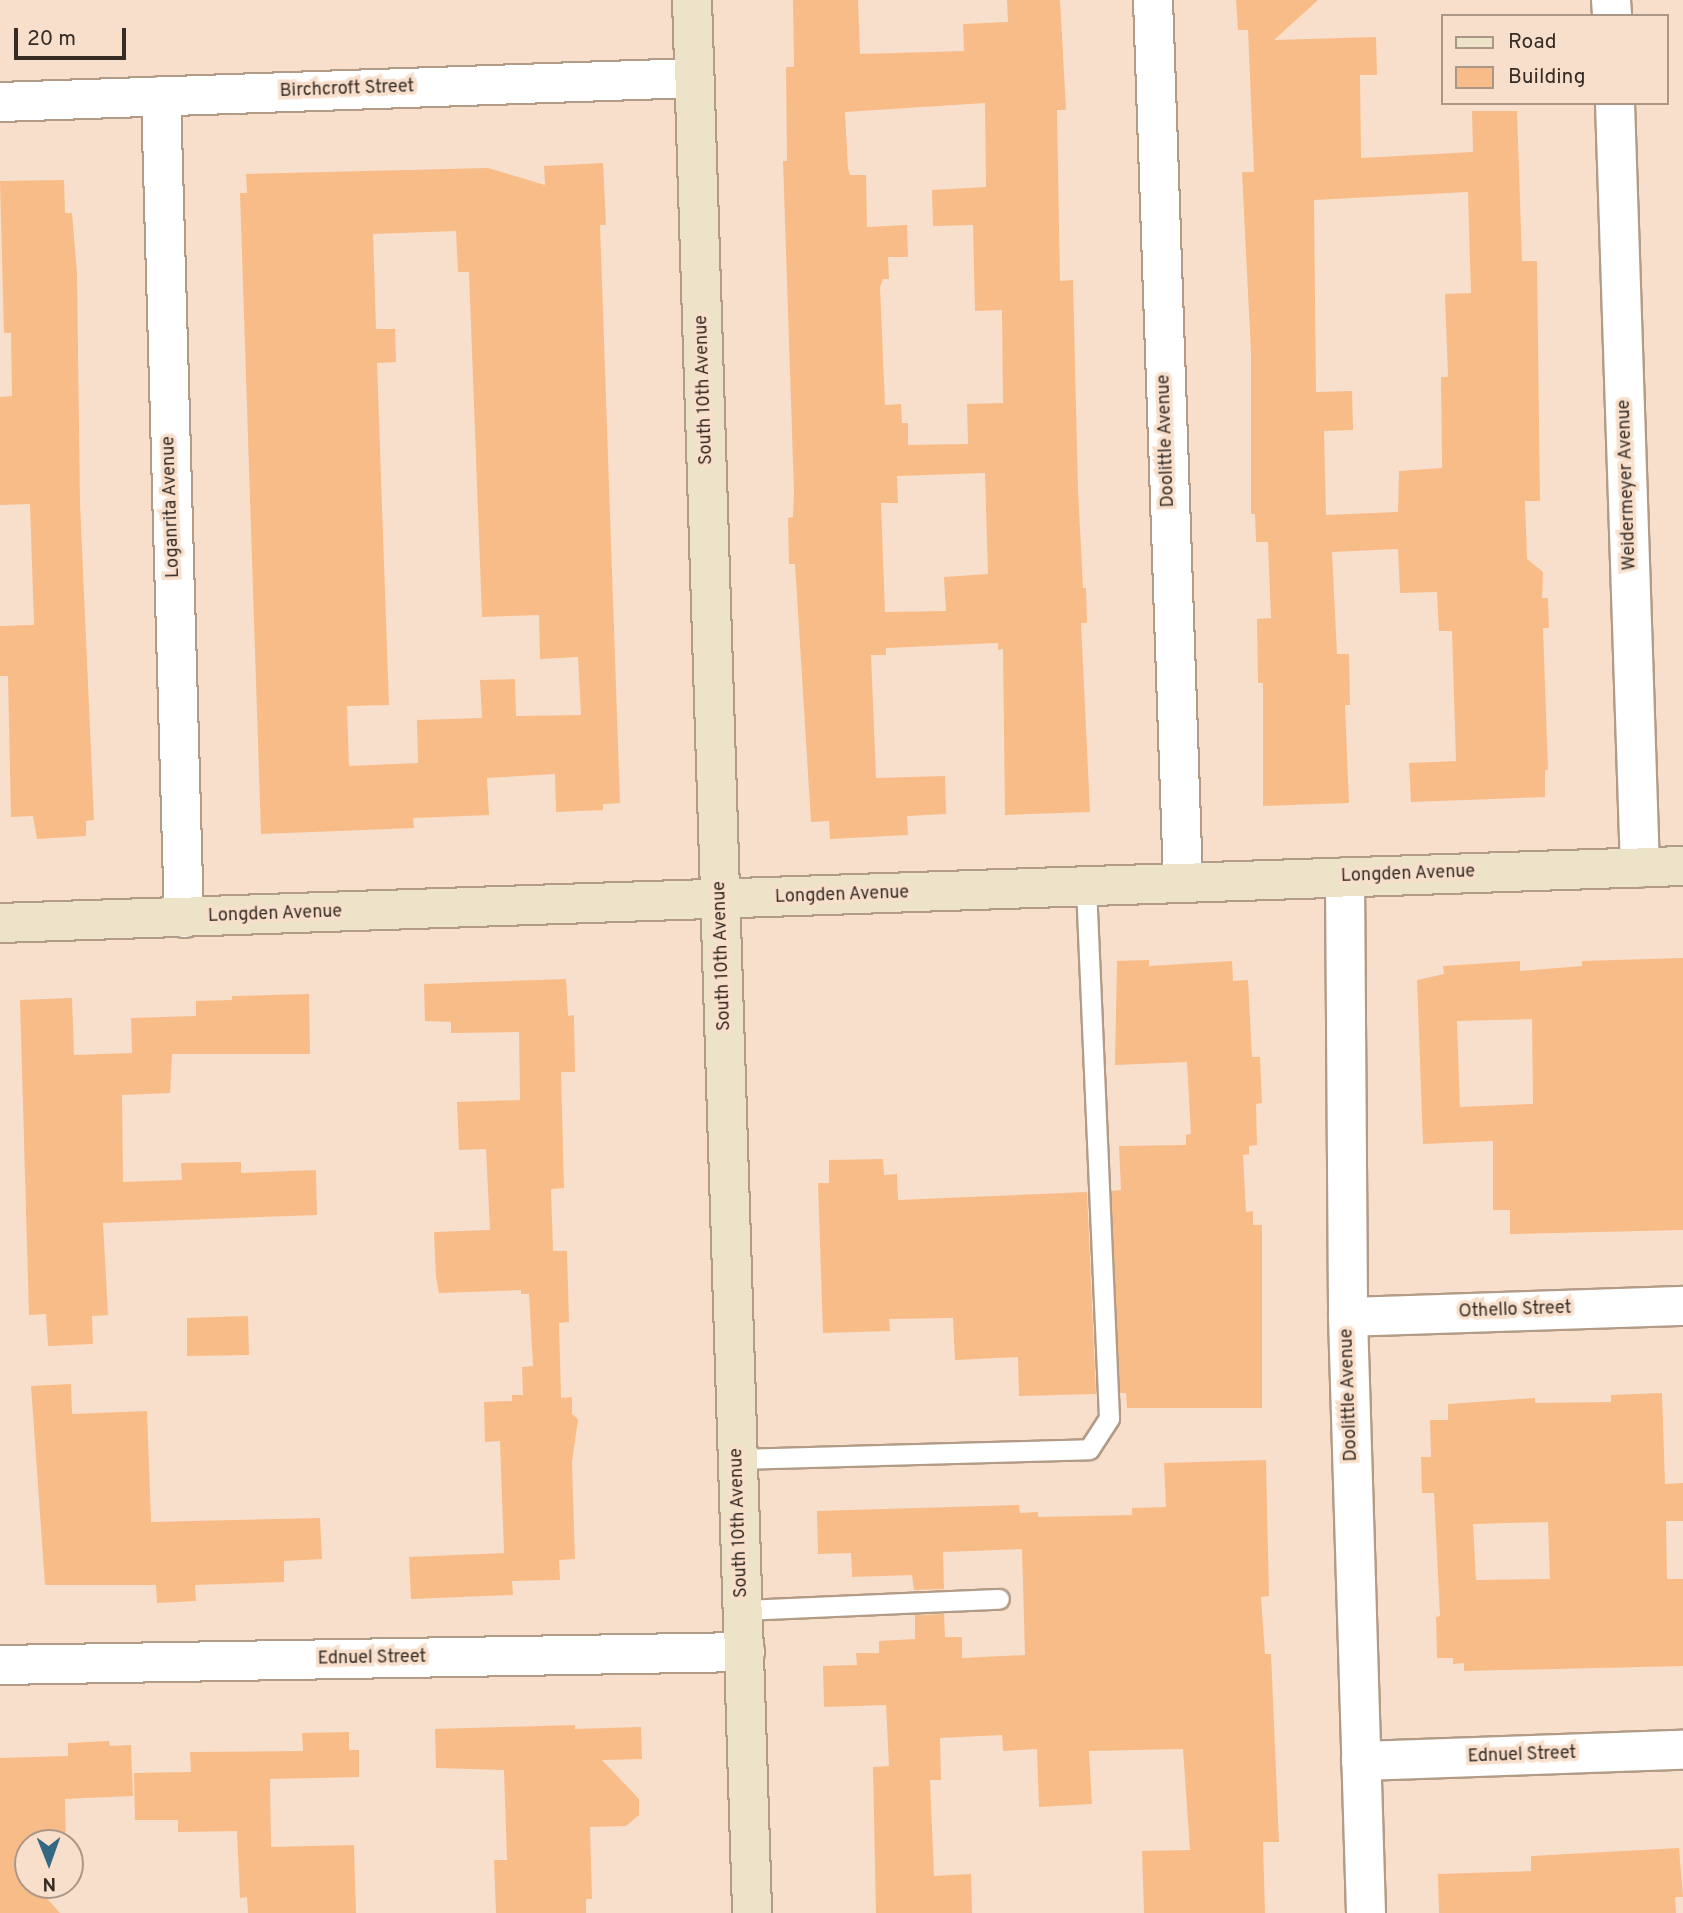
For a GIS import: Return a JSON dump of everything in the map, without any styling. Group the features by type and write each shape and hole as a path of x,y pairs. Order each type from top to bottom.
{"street":[{"name":"South 10th Avenue","path":"692,0 723,900 752,1913"},
{"name":"Doolittle Avenue","path":"1153,0 1183,882"},
{"name":"Birchcroft Street","path":"0,102 695,78"},
{"name":"Loganrita Avenue","path":"160,96 184,918"},
{"name":"Weidermeyer Avenue","path":"1615,105 1640,868"},
{"name":"Longden Avenue","path":"0,923 1683,866"},
{"name":"Doolittle Avenue","path":"1345,877 1348,1317 1366,1913"},
{"name":"Othello Street","path":"1348,1317 1683,1306"},
{"name":"Ednuel Street","path":"0,1665 745,1652"},
{"name":"Ednuel Street","path":"1361,1761 1683,1750"}],"lane":[{"path":"738,1459 1090,1449 1109,1418 1086,887"},
{"path":"742,1610 999,1599"}],"building":[{"path":"793,0 858,0 860,54 964,51 963,24 1008,22 1007,0 1060,0 1066,110 1057,110 1060,281 1073,280 1078,489 1083,588 1086,588 1087,623 1081,623 1090,812 1005,815 1003,649 998,650 998,643 886,648 886,655 871,655 876,778 945,776 946,814 907,816 908,835 830,839 829,821 811,822 795,564 789,564 788,518 793,517 794,492 783,161 787,161 786,67 794,67","holes":["985,103 986,187 932,190 933,226 973,225 975,311 1002,310 1003,403 967,404 968,444 908,445 908,423 902,423 901,404 885,405 880,287 883,279 889,279 888,257 908,257 907,225 867,227 866,175 850,175 845,112","985,473 988,574 944,577 946,611 885,612 881,503 898,503 897,476"]},
{"path":"1236,0 1318,0 1274,40 1376,37 1377,75 1360,75 1361,158 1473,152 1472,111 1517,111 1522,261 1537,261 1540,501 1525,501 1527,559 1543,572 1542,598 1548,598 1549,628 1543,628 1548,770 1545,770 1545,797 1411,802 1409,763 1456,761 1452,631 1439,631 1437,592 1400,593 1398,549 1332,552 1337,654 1349,654 1350,705 1345,705 1349,803 1263,806 1263,683 1258,683 1257,619 1271,618 1268,542 1256,542 1255,514 1251,514 1251,353 1242,172 1254,172 1248,30 1238,30","holes":["1468,192 1471,293 1445,294 1448,377 1441,377 1442,468 1399,471 1398,512 1326,515 1324,431 1353,430 1352,391 1316,392 1314,200"]},
{"path":"603,163 606,225 600,225 620,803 603,804 603,810 556,812 555,774 487,778 489,815 413,818 414,828 261,834 240,193 247,193 246,174 488,168 545,185 544,166","holes":["456,231 458,272 469,272 482,617 539,615 540,659 578,657 581,715 516,716 515,679 480,680 482,718 417,720 418,763 349,766 347,706 389,705 377,363 396,362 395,329 376,329 373,234"]},
{"path":"64,180 65,213 72,213 77,273 80,503 94,820 86,821 86,836 37,839 33,816 11,817 8,676 0,676 0,626 34,625 30,504 0,505 0,397 12,396 11,333 4,333 0,181"},
{"path":"1683,958 1683,1230 1510,1234 1510,1210 1493,1210 1493,1141 1423,1144 1417,980 1444,974 1443,966 1520,961 1520,971 1582,966 1582,961","holes":["1532,1019 1533,1104 1460,1107 1457,1021"]},
{"path":"1149,960 1149,966 1232,961 1233,981 1248,980 1252,1057 1260,1057 1262,1103 1256,1104 1257,1145 1249,1146 1249,1154 1243,1155 1246,1212 1253,1211 1253,1225 1262,1225 1262,1408 1127,1408 1126,1393 1120,1393 1111,1191 1121,1190 1119,1146 1186,1145 1186,1135 1191,1134 1187,1062 1115,1065 1117,961"},
{"path":"566,979 568,1016 574,1015 575,1072 561,1072 564,1188 551,1189 553,1251 567,1251 569,1322 559,1323 561,1398 572,1397 572,1414 578,1419 572,1462 575,1559 559,1560 560,1580 512,1581 513,1595 411,1599 409,1557 504,1553 500,1441 485,1442 484,1402 512,1401 512,1395 523,1395 522,1367 533,1366 529,1294 521,1294 521,1290 439,1293 434,1232 490,1230 486,1149 459,1150 457,1102 520,1100 519,1032 451,1033 451,1022 425,1021 424,984"},
{"path":"309,994 310,1054 172,1054 170,1093 122,1095 123,1182 182,1180 181,1163 241,1162 241,1173 316,1170 317,1215 103,1223 108,1315 92,1316 93,1344 48,1346 46,1314 29,1315 20,1000 72,998 74,1055 132,1053 131,1018 196,1016 196,1001 232,1000 232,996"},
{"path":"883,1159 884,1175 897,1174 898,1200 1087,1192 1096,1394 1019,1396 1018,1357 955,1360 953,1318 889,1319 890,1331 823,1333 818,1183 829,1183 829,1160"},
{"path":"248,1316 249,1355 187,1356 187,1318"},
{"path":"71,1384 72,1414 147,1411 151,1522 320,1518 322,1559 284,1561 284,1582 195,1585 196,1601 157,1603 156,1585 45,1585 31,1386"},
{"path":"1662,1393 1665,1484 1683,1483 1683,1521 1666,1521 1667,1579 1683,1579 1683,1666 1464,1671 1464,1663 1453,1664 1453,1658 1437,1658 1436,1617 1440,1616 1434,1493 1422,1493 1421,1457 1431,1457 1430,1420 1448,1420 1448,1404 1535,1398 1535,1403 1611,1402 1611,1395","holes":["1548,1522 1550,1579 1476,1580 1473,1524"]},
{"path":"1266,1460 1269,1596 1261,1597 1265,1654 1271,1654 1279,1842 1263,1842 1265,1913 1144,1913 1142,1851 1190,1850 1183,1749 1089,1751 1092,1804 1039,1807 1037,1749 1003,1751 1002,1735 940,1738 941,1780 930,1780 934,1876 971,1874 972,1913 876,1913 873,1767 889,1766 886,1705 824,1707 823,1666 857,1665 856,1653 879,1653 879,1641 915,1639 915,1615 944,1614 945,1637 962,1637 962,1658 1025,1655 1022,1549 943,1552 944,1589 914,1590 912,1575 852,1577 851,1553 818,1554 817,1511 1019,1505 1020,1513 1038,1512 1038,1517 1132,1515 1132,1508 1166,1507 1164,1463"},
{"path":"575,1725 575,1729 641,1727 642,1759 602,1760 639,1799 639,1815 626,1826 590,1827 592,1899 586,1899 586,1913 496,1913 494,1860 507,1860 504,1770 436,1768 435,1729"},
{"path":"349,1732 349,1750 359,1750 359,1777 270,1779 271,1847 354,1845 356,1913 248,1913 247,1897 240,1898 237,1831 178,1832 178,1820 135,1820 134,1773 191,1772 190,1752 303,1751 302,1733"},
{"path":"109,1741 110,1746 131,1745 133,1796 65,1799 66,1829 14,1829 14,1899 48,1899 60,1913 0,1913 0,1758 68,1756 68,1743"},
{"path":"1679,1848 1683,1897 1675,1897 1676,1913 1439,1913 1438,1874 1531,1871 1531,1856"}]}
